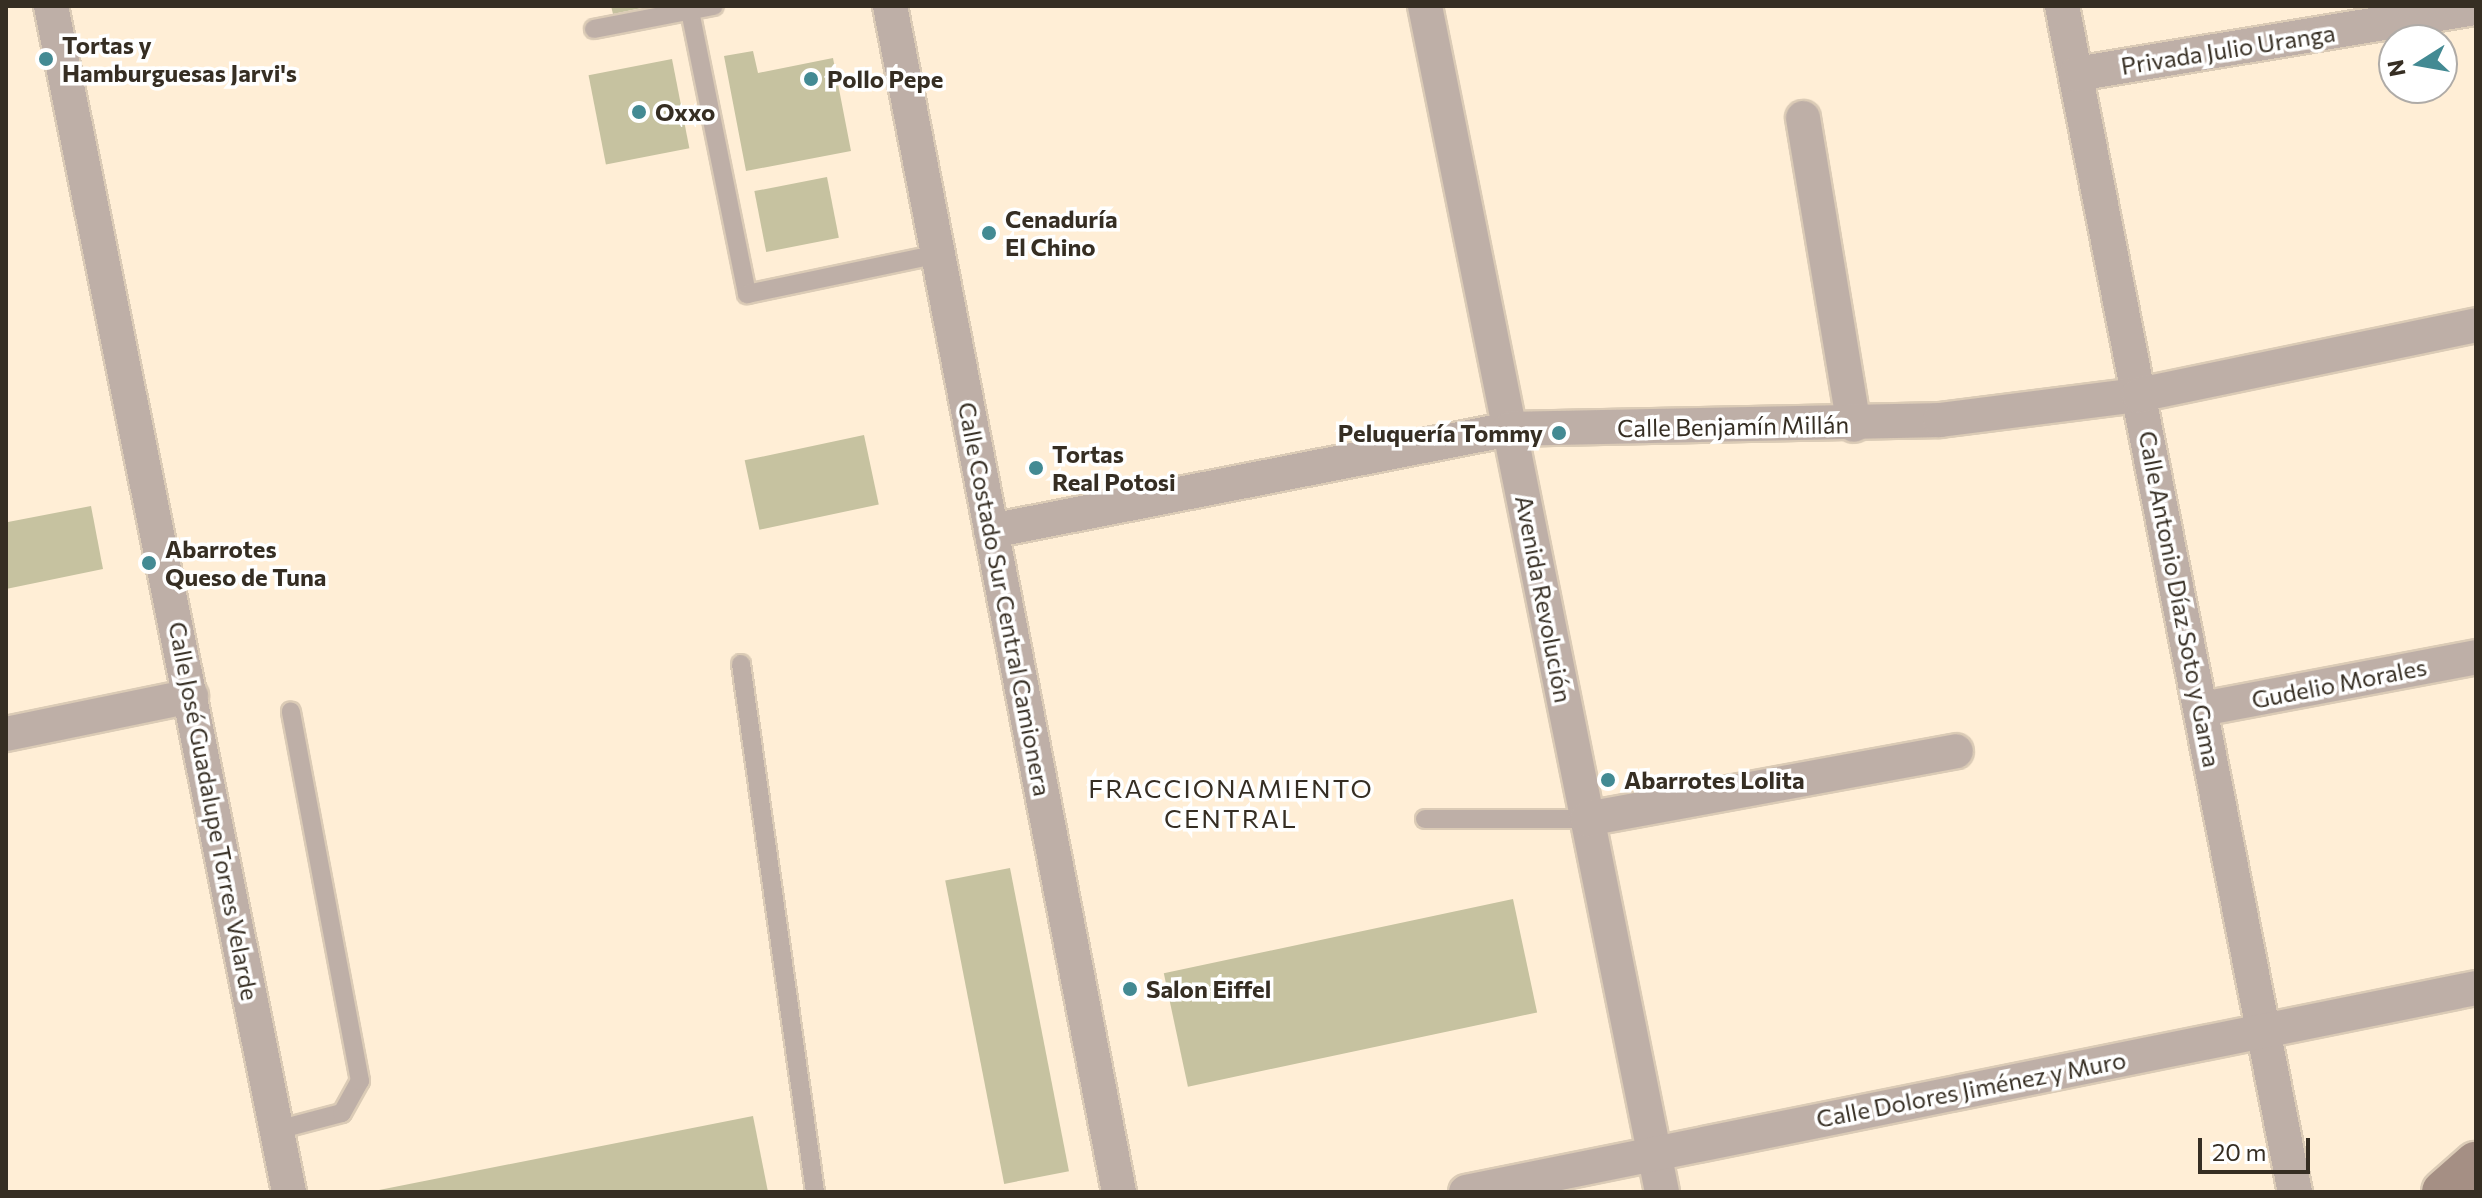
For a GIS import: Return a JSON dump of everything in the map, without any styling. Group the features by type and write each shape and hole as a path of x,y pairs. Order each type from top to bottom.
{"street":[{"name":"Calle José Guadalupe Torres Velarde","path":"51,6 289,1192"},
{"name":"Calle Costado Sur Central Camionera","path":"890,6 1119,1192"},
{"name":"Avenida Revolución","path":"1425,6 1662,1192"},
{"name":"Calle Antonio Díaz Soto y Gama","path":"2062,6 2295,1192"},
{"name":"Privada Julio Uranga","path":"2076,74 2476,8"},
{"path":"1803,118 1854,425"},
{"name":"Calle Benjamín Millán","path":"991,531 1510,429 1854,425 1940,420 2139,395 2476,325"},
{"name":"Gudelio Morales","path":"2202,709 2476,657"},
{"path":"6,734 191,696"},
{"path":"1587,819 1956,751"},
{"name":"Calle Dolores Jiménez y Muro","path":"1466,1192 2476,988"},
{"path":"2444,1192 2476,1164"}],"lane":[{"path":"594,29 689,8 714,6"},
{"path":"689,8 747,294 939,254"},
{"path":"741,664 815,1192"},
{"path":"277,1130 342,1113 360,1081 291,711"},
{"path":"1425,819 1587,819"}],"building":[{"path":"611,6 645,6 646,7 613,14"},
{"path":"753,51 758,73 833,58 851,151 746,171 724,56"},
{"name":"Oxxo","path":"672,59 689,148 606,165 589,75"},
{"path":"827,177 839,238 766,252 754,191"},
{"path":"864,435 879,504 759,530 745,460"},
{"path":"91,506 103,569 6,589 8,522"},
{"path":"1010,868 1069,1171 1004,1184 945,881"},
{"path":"1513,899 1537,1012 1188,1087 1164,973"},
{"path":"753,1116 768,1192 374,1192 374,1191"}],"place":[{"name":"Tortas y Hamburguesas Jarvi's","path":"46,59"},
{"name":"Pollo Pepe","path":"811,79"},
{"name":"Oxxo","path":"639,112"},
{"name":"Cenaduría El Chino","path":"989,233"},
{"name":"Peluquería Tommy","path":"1559,433"},
{"name":"Tortas Real Potosi","path":"1036,468"},
{"name":"Abarrotes Queso de Tuna","path":"149,563"},
{"name":"Abarrotes Lolita","path":"1608,780"},
{"name":"Salon Eiffel","path":"1130,989"}],"district":[{"name":"FRACCIONAMIENTO CENTRAL","path":"1231,803"}]}
